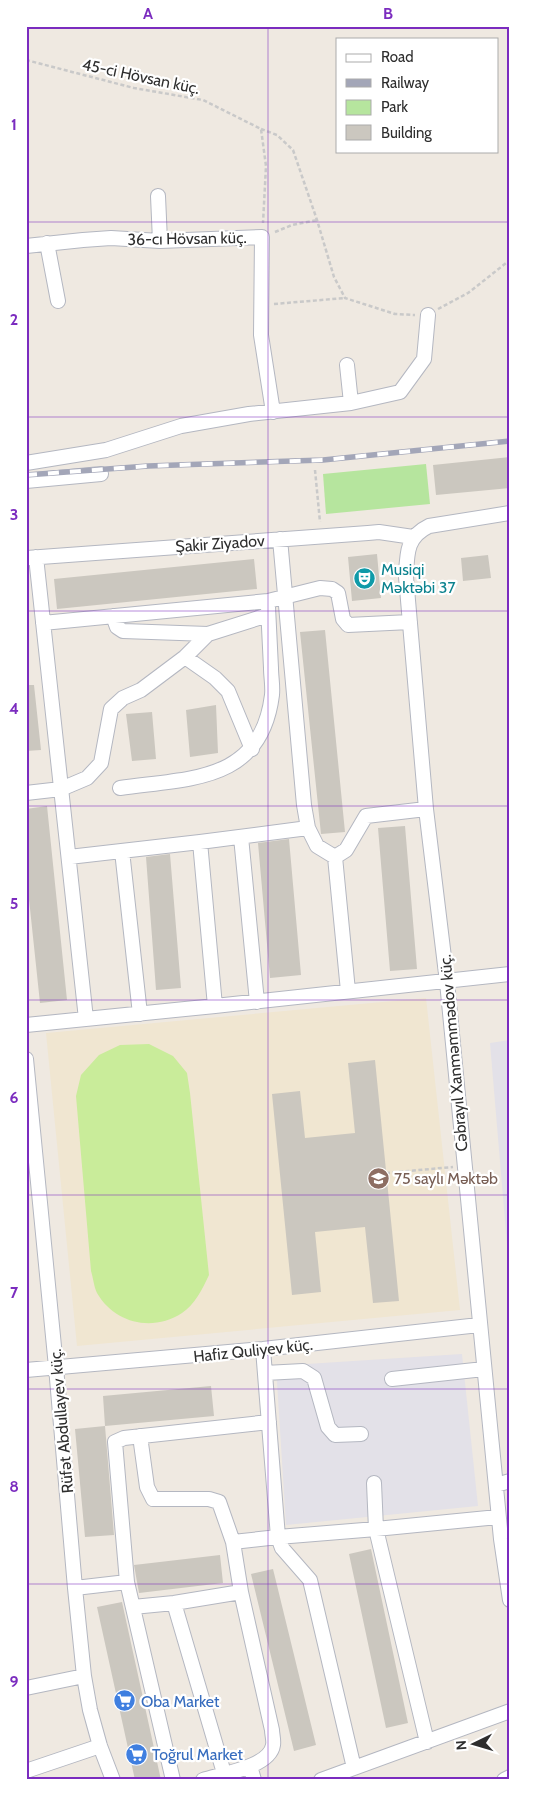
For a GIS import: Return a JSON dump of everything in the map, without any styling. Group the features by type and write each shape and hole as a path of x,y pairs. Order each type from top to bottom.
{"street":[{"path":"158,196 160,241"},
{"name":"36-cı Hövsan küç.","path":"26,246 111,238 160,241 262,237 261,335 273,412"},
{"path":"47,243 58,301"},
{"path":"26,462 106,450 181,426 249,414 351,404 400,392 424,359 428,315"},
{"path":"347,365 351,404"},
{"path":"26,481 101,474"},
{"path":"413,537 429,526 510,513"},
{"name":"Şakir Ziyadov","path":"31,557 380,532 413,537"},
{"name":"Cəbrayıl Xanməmmədov küç.","path":"413,537 406,558 406,577 426,809 448,982 498,1517 510,1600"},
{"path":"280,539 287,596 304,805 308,828 317,846 335,857"},
{"path":"31,557 43,624 86,1019"},
{"path":"26,793 61,789 86,778 101,762 111,709 123,698 141,690 185,657 208,634 268,608 287,596 320,588 332,589 338,593 344,619 348,625 410,622"},
{"path":"43,624 113,616 268,608"},
{"path":"120,788 206,776 227,768 252,749 264,727 272,694 268,608"},
{"path":"113,616 117,627 124,631 208,634"},
{"path":"185,657 215,678 228,692 252,749"},
{"path":"335,857 346,850 366,816 426,809"},
{"path":"69,857 308,828"},
{"path":"241,837 257,1002"},
{"path":"200,842 216,1006"},
{"path":"122,851 140,1014"},
{"path":"335,857 348,991"},
{"path":"26,1024 257,1002 510,974"},
{"name":"Rüfət Abdullayev küç.","path":"26,1059 84,1676 90,1710 100,1746 113,1780"},
{"name":"Hafiz Quliyev küç.","path":"26,1370 263,1350 479,1325"},
{"path":"263,1350 278,1536 282,1548 310,1580 354,1768"},
{"path":"392,1379 484,1369"},
{"path":"265,1373 303,1371 314,1378 328,1427 335,1435 361,1434"},
{"path":"173,1780 127,1582 115,1442 124,1438 269,1422"},
{"path":"140,1436 147,1487 153,1499 209,1498 219,1502 233,1542 241,1592 272,1730 273,1745 270,1753 261,1762 203,1780"},
{"path":"496,1485 510,1481"},
{"path":"374,1483 376,1529 427,1742"},
{"path":"233,1542 278,1536 498,1517"},
{"path":"75,1588 127,1582"},
{"path":"133,1607 174,1603 241,1592"},
{"path":"174,1603 224,1773"},
{"path":"26,1688 84,1676"},
{"path":"321,1780 510,1710"},
{"path":"26,1771 100,1746"},
{"path":"250,1766 254,1780"},
{"path":"504,1780 510,1777"}],"path":[{"name":"45-ci Hövsan küç.","path":"26,60 134,88 203,100 277,135 293,150 334,277 345,298"},
{"path":"261,129 266,166 262,237 292,225 317,220"},
{"path":"260,306 345,298 395,314 428,315 468,292 510,260"},
{"path":"315,470 321,536"},
{"path":"386,1173 464,1166"}],"shaded area":[{"path":"426,998 460,1310 77,1346 46,1033"},
{"path":"510,1040 510,1280 490,1043"},
{"path":"462,1354 478,1506 286,1525 276,1366"}],"green space":[{"path":"426,464 430,504 326,514 323,474"},
{"path":"149,1044 173,1056 187,1073 209,1275 194,1301 182,1313 171,1319 147,1323 135,1322 114,1312 105,1304 95,1288 91,1271 76,1096 81,1075 99,1055 120,1045"}],"building":[{"path":"510,457 510,488 436,495 433,465"},
{"path":"377,554 381,598 352,601 348,557"},
{"path":"488,555 491,578 463,581 461,558"},
{"path":"254,559 257,589 57,609 54,579"},
{"path":"325,630 345,832 321,834 300,632"},
{"path":"26,685 34,685 41,750 26,751"},
{"path":"216,705 218,753 190,757 186,710"},
{"path":"152,712 156,759 132,761 126,714"},
{"path":"47,806 67,1000 40,1003 26,871 26,809"},
{"path":"405,826 417,969 390,971 378,828"},
{"path":"289,839 301,975 270,978 258,843"},
{"path":"170,854 181,988 156,990 146,857"},
{"path":"375,1060 399,1301 373,1303 365,1227 315,1232 321,1292 292,1295 272,1094 300,1091 305,1138 355,1133 348,1063"},
{"path":"211,1386 214,1416 105,1426 103,1396"},
{"path":"105,1426 114,1535 85,1537 75,1429"},
{"path":"371,1549 408,1723 386,1728 349,1554"},
{"path":"220,1555 223,1583 139,1593 134,1565"},
{"path":"273,1569 316,1745 294,1751 251,1574"},
{"path":"122,1602 161,1780 135,1780 97,1607"}],"railway":[{"path":"26,475 148,466 323,460 510,441"}],"place":[{"name":"Musiqi Məktəbi 37","path":"365,578"},
{"name":"75 saylı Məktəb","path":"378,1178"},
{"name":"Oba Market","path":"125,1701"},
{"name":"Toğrul Market","path":"136,1754"}]}
